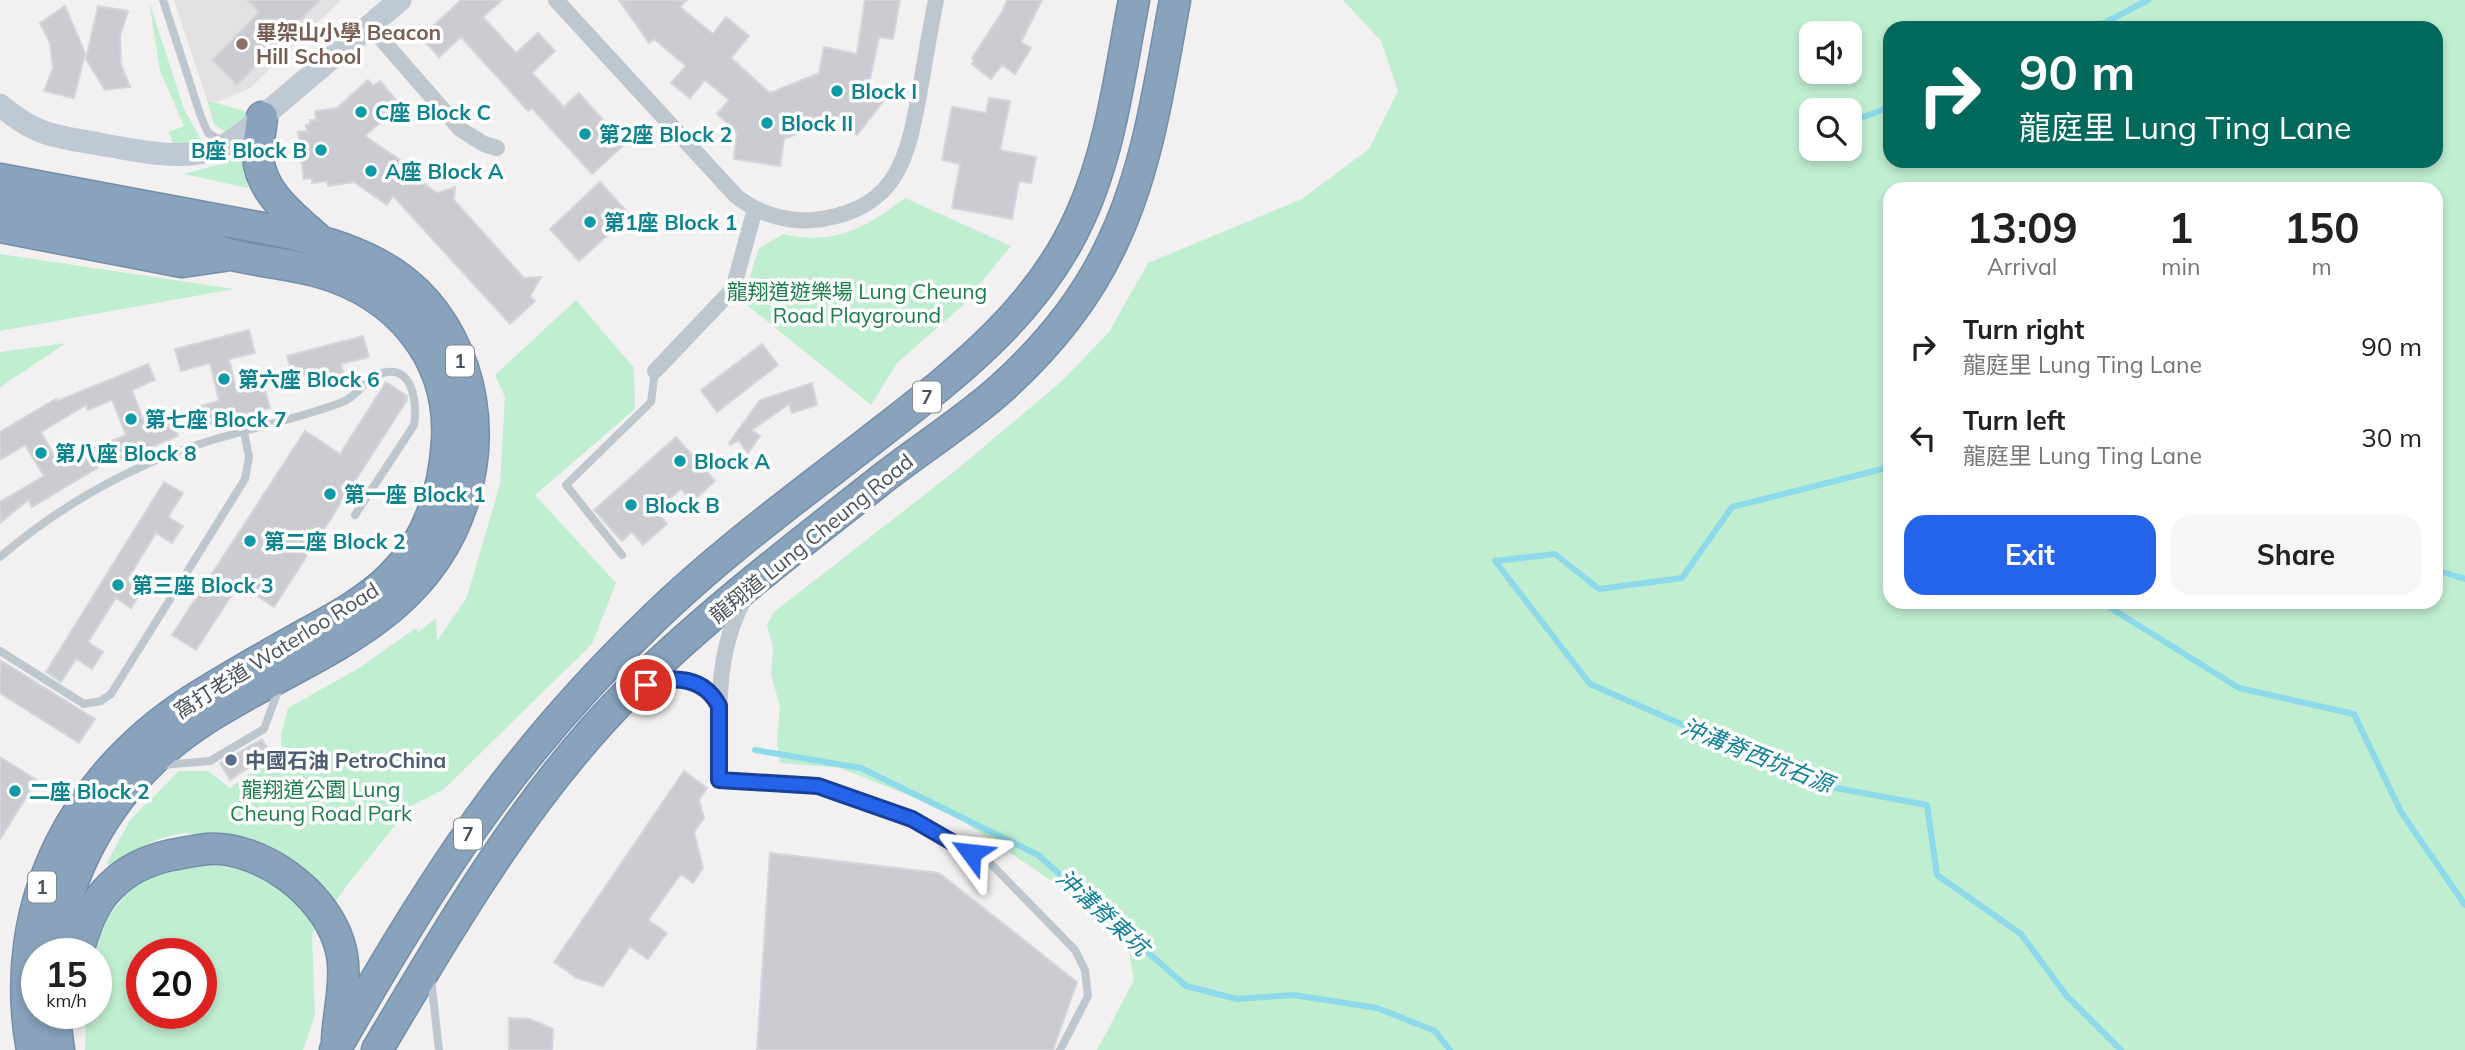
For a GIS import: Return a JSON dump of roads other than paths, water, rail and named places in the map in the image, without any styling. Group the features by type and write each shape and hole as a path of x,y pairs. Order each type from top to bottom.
{"highway":[{"name":"龍翔道 Lung Cheung Road","path":"377,1050 429,962 531,807 575,725 632,640 738,545 951,377 998,335 1035,292 1081,217 1093,185 1110,120 1134,0"},
{"name":"龍翔道 Lung Cheung Road","path":"335,1049 460,847 497,794 575,725 632,690 681,643 760,576 994,394 1031,360 1065,321 1093,279 1131,201 1148,141 1175,0"},
{"path":"262,117 258,157 264,181 283,207 318,239"},
{"path":"0,159 232,204 252,212 284,232"},
{"name":"窩打老道 Waterloo Road","path":"8,201 284,232 318,239 357,253 399,276 415,290 439,320 457,354 469,390 473,427 472,465 457,520 438,557 417,584 382,617 196,727 146,767 108,813 88,846 69,892 58,938"},
{"name":"窩打老道 Waterloo Road","path":"8,201 186,240 232,255 299,267 328,275 371,295 406,321 424,346 444,400 448,439 442,484 430,519 403,564 352,608 163,719 128,749 94,789 61,842 37,901 27,961 26,1000 53,1033"},
{"path":"83,938 94,910 108,888 130,871 154,859 209,849 253,856 271,865 308,894 323,909 335,929 344,962 335,1049"}],"street":[{"path":"0,105 15,117 45,133 151,153 201,153 226,145 262,117 284,93 400,0"},
{"path":"556,0 729,188 755,209 799,221 827,219 866,203 888,184 904,161 936,0"},
{"path":"369,25 460,128 470,136 497,148"},
{"path":"655,371 733,289 755,209"},
{"path":"719,780 719,706 723,655 729,631 744,599 760,576"},
{"path":"632,690 659,680 681,679 696,682 707,689 719,706"}],"lane":[{"path":"163,0 201,117 208,133 226,145"},
{"path":"622,555 566,485 651,402 655,371"},
{"path":"0,556 38,525 120,475 184,449 350,400 366,381 388,372 400,374 414,394 414,425 355,515"},
{"path":"0,651 84,704 101,701 111,694 245,479 249,457 244,432"},
{"path":"719,780 818,786 912,819 991,864 1075,950 1085,970 1088,996 1060,1050"},
{"path":"429,962 439,1050"}],"waterway":[{"path":"2108,21 2148,0"},
{"path":"1862,118 1883,110"},
{"path":"1495,561 1555,554 1599,589 1682,578 1732,507 1883,469"},
{"name":"沖溝脊西坑右源","path":"1495,561 1590,684 1820,785 1927,805 1937,875 2021,934 2066,995 2121,1050"},
{"path":"2443,572 2465,579"},
{"path":"2112,609 2239,688 2354,714 2401,812 2465,905"},
{"name":"沖溝脊東坑","path":"755,750 861,768 1038,855 1186,986 1237,999 1293,995 1377,1008 1435,1031 1450,1050"}],"place":[{"name":"畢架山小學 Beacon Hill School","path":"242,44"},
{"name":"Block I","path":"837,91"},
{"name":"C座 Block C","path":"361,112"},
{"name":"Block II","path":"767,123"},
{"name":"第2座 Block 2","path":"585,134"},
{"name":"B座 Block B","path":"321,150"},
{"name":"A座 Block A","path":"371,171"},
{"name":"第1座 Block 1","path":"590,222"},
{"name":"第六座 Block 6","path":"224,379"},
{"name":"第七座 Block 7","path":"131,419"},
{"name":"第八座 Block 8","path":"41,453"},
{"name":"Block A","path":"680,461"},
{"name":"第一座 Block 1","path":"330,494"},
{"name":"Block B","path":"631,505"},
{"name":"第二座 Block 2","path":"250,541"},
{"name":"第三座 Block 3","path":"118,585"},
{"name":"中國石油 PetroChina","path":"231,760"},
{"name":"二座 Block 2","path":"15,791"}],"park label":[{"name":"龍翔道遊樂場 Lung Cheung Road Playground","path":"857,303"},
{"name":"龍翔道公園 Lung Cheung Road Park","path":"321,801"}]}
